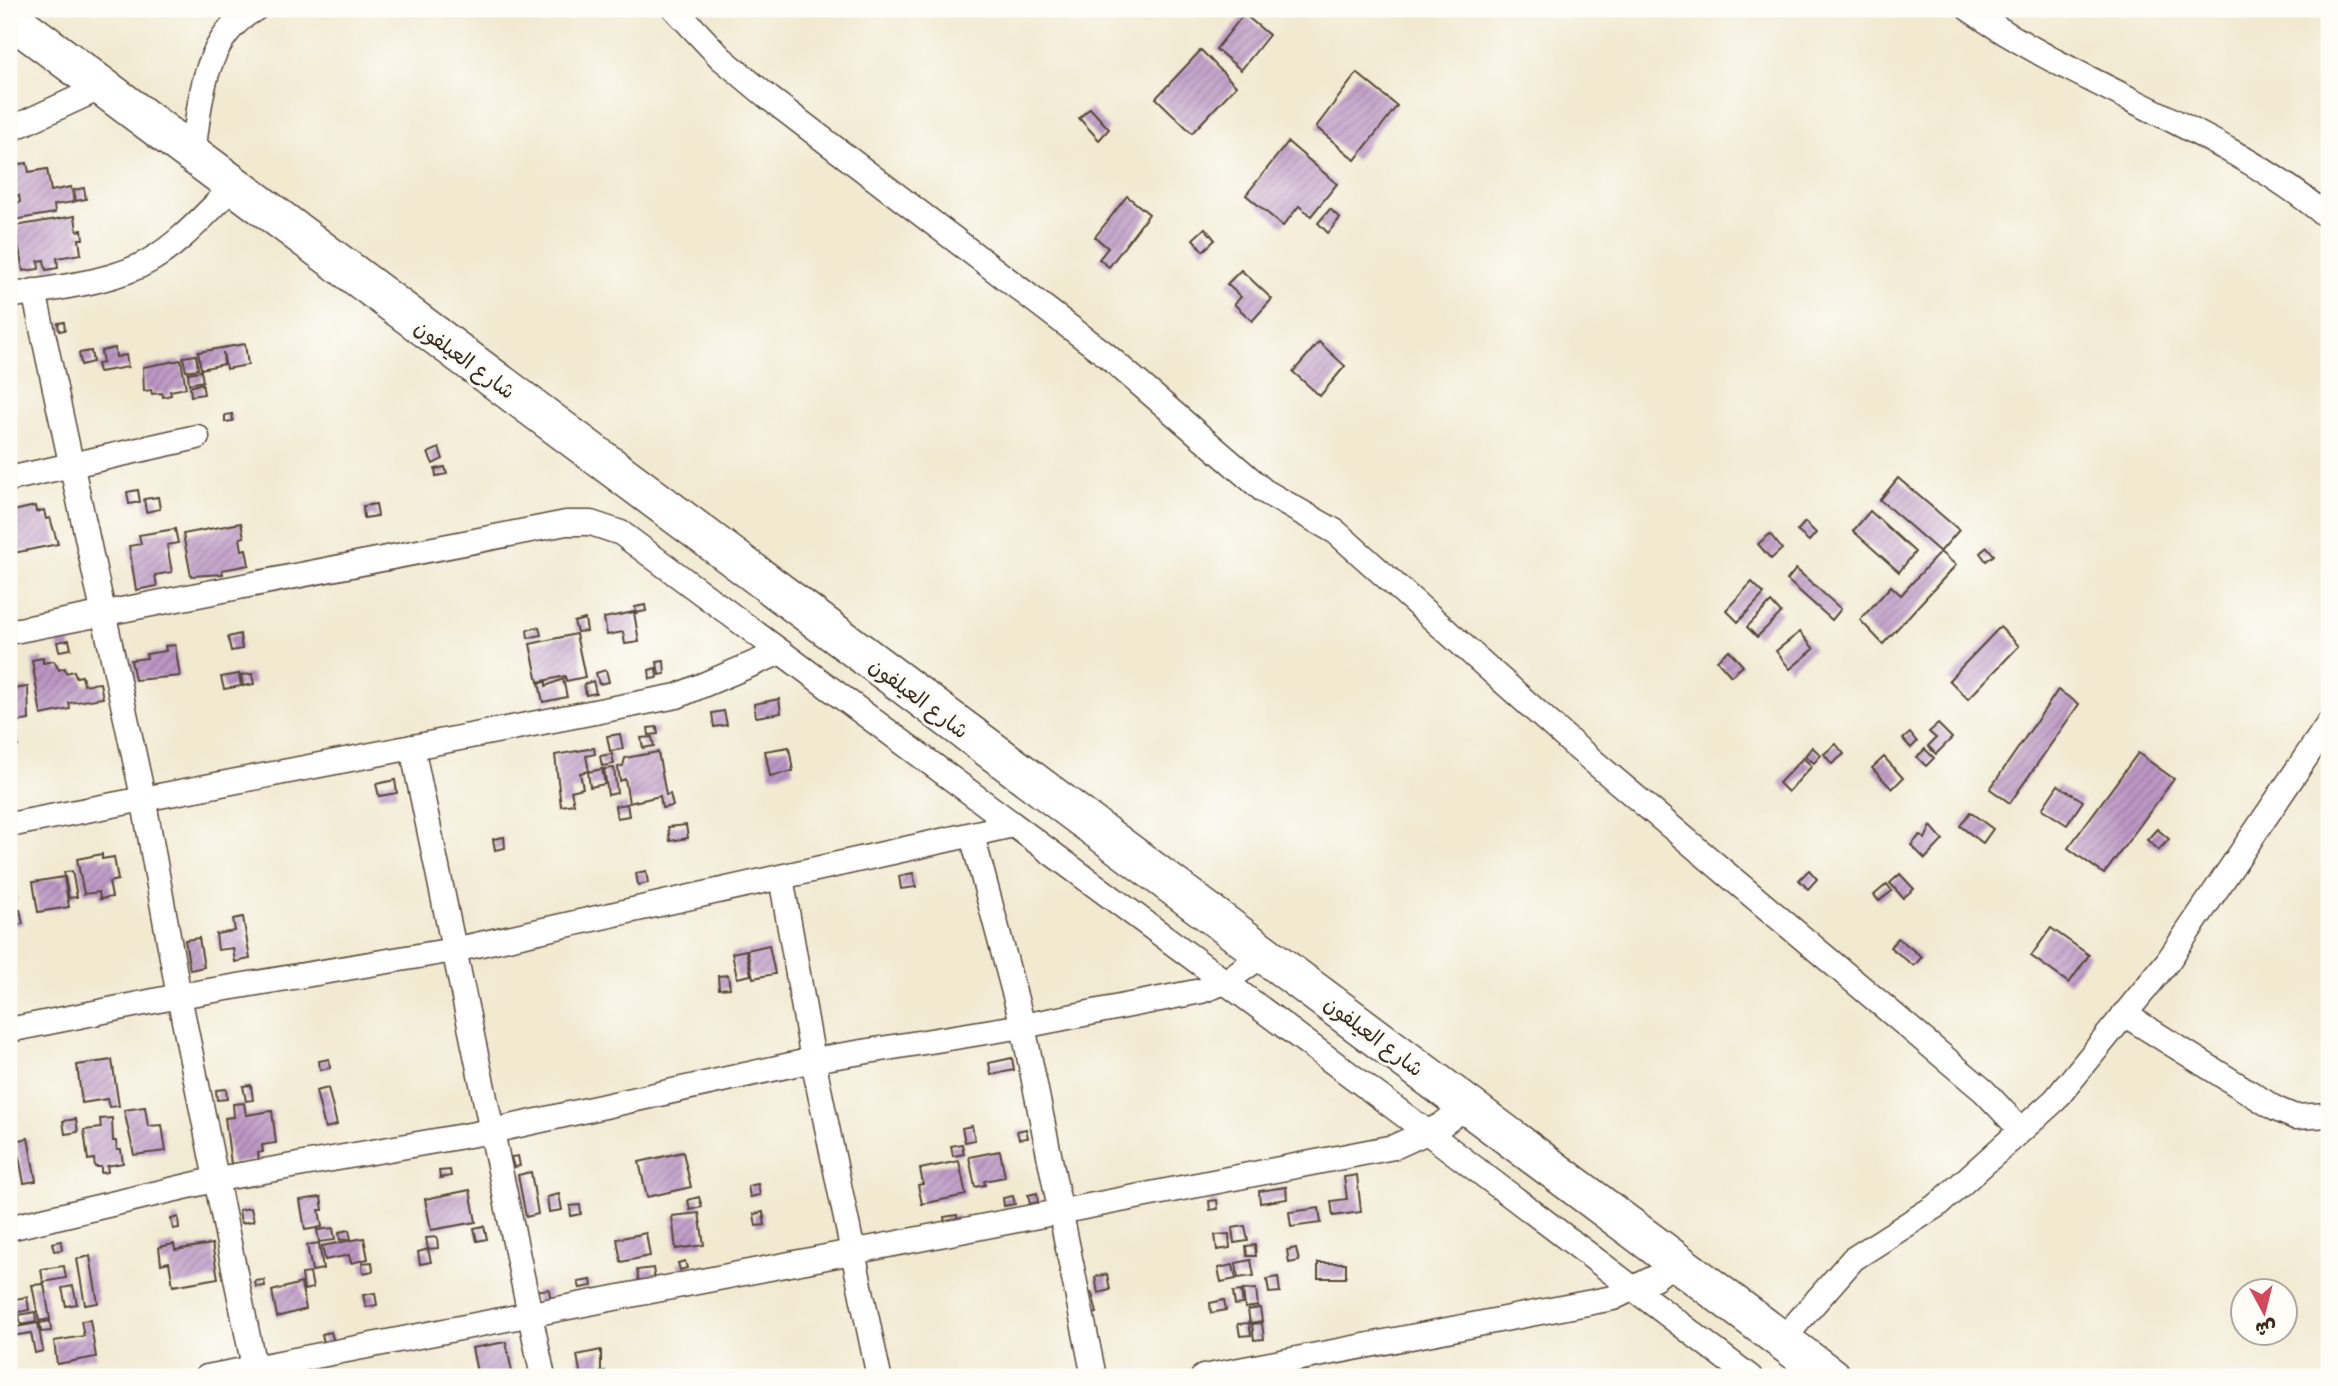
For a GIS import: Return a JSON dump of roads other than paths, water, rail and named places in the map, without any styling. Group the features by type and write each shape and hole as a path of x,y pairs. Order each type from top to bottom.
{"highway":[{"name":"شارع العيلفون","path":"9,17 1831,1377"}],"street":[{"path":"675,9 721,58 931,224 1105,354 1264,491 1336,532 1574,745 1984,1091 2021,1130"},
{"path":"1969,9 2008,36 2258,168 2329,218"},
{"path":"193,155 204,76 243,12"},
{"path":"13,123 102,87"},
{"path":"9,296 118,274 147,263 174,243 234,186"},
{"path":"34,291 143,797 178,996 218,1179 255,1373"},
{"path":"9,480 197,437"},
{"path":"9,632 578,522 607,527 628,538 1427,1132 1750,1377"},
{"path":"9,825 677,696 781,652"},
{"path":"1782,1340 1853,1259 1939,1204 2055,1100 2168,961 2329,723"},
{"path":"412,747 543,1377"},
{"path":"9,1030 178,996 454,950 1013,825"},
{"path":"972,835 1023,1026 1094,1377"},
{"path":"781,877 813,1060 879,1377"},
{"path":"9,1228 218,1179 492,1131 813,1060 1023,1026 1201,991 1225,982 1264,954"},
{"path":"2124,1014 2276,1109 2295,1117 2329,1115"},
{"path":"207,1377 255,1373 531,1313 853,1254 1062,1210 1394,1147 1427,1132 1467,1106"},
{"path":"1203,1377 1613,1298 1634,1289 1676,1262"}]}
